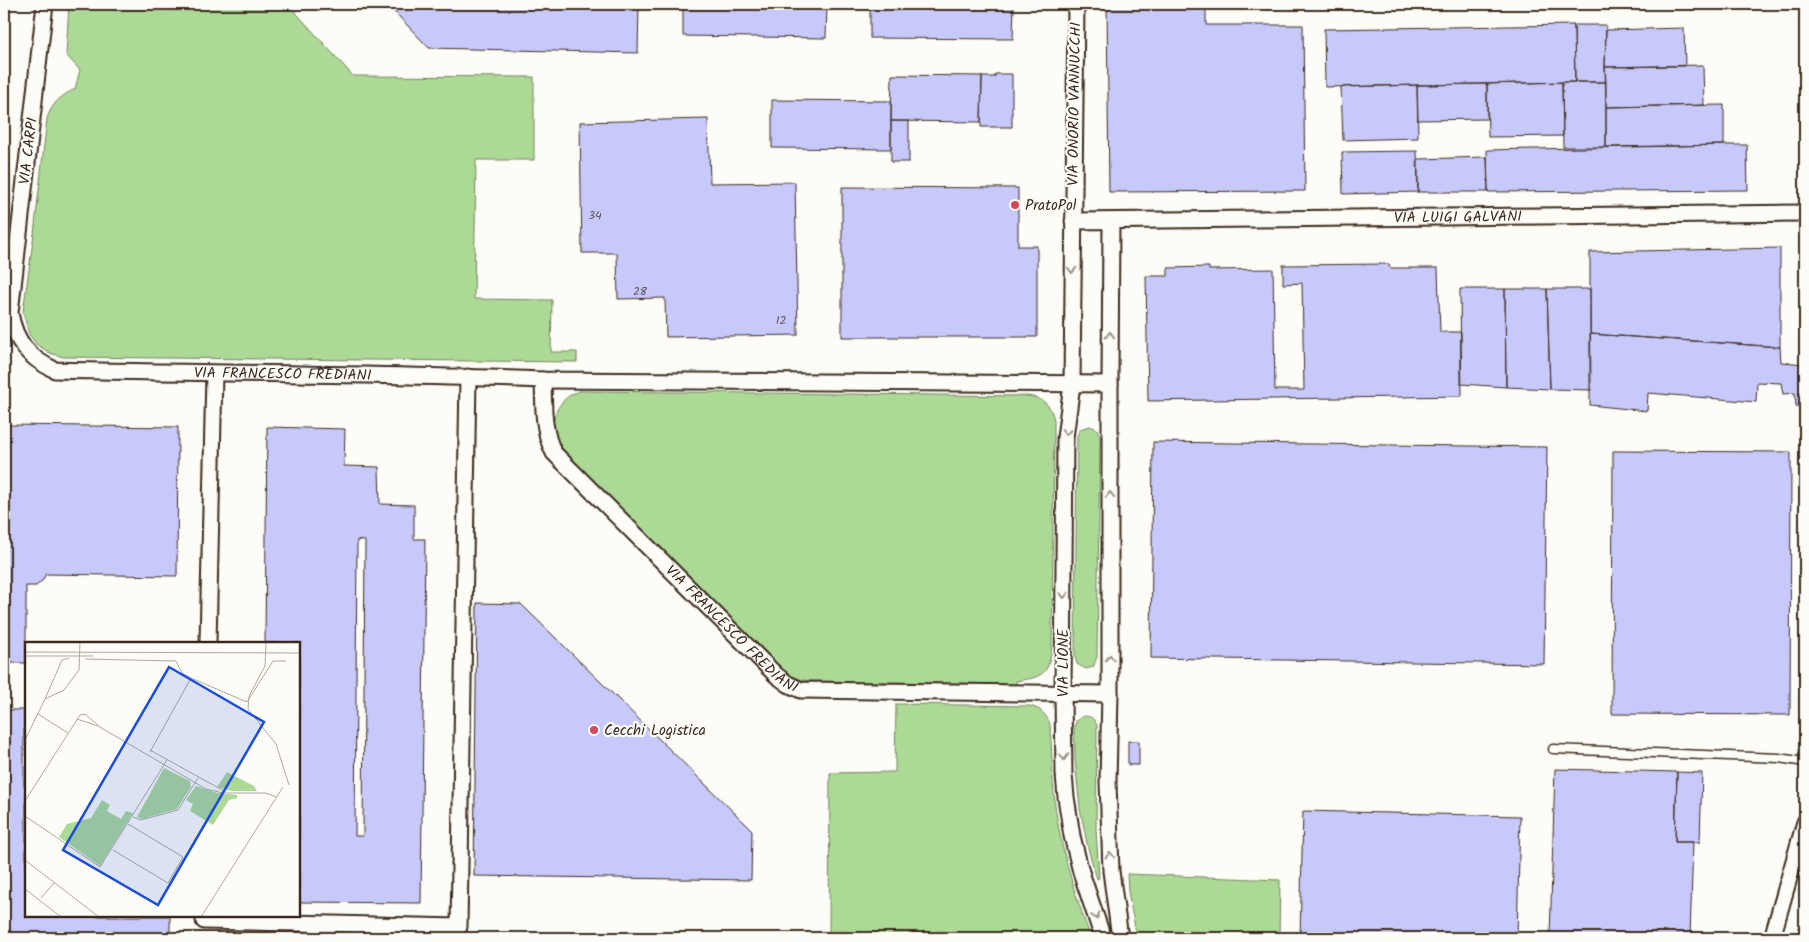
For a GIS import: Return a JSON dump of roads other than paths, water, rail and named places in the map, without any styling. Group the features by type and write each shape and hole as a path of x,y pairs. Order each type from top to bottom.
{"street":[{"name":"VIA CARPI","path":"29,353 20,342 13,328 11,306 45,4"},
{"name":"VIA ONORIO VANNUCCHI","path":"1072,384 1072,221 1076,4"},
{"name":"VIA LUIGI GALVANI","path":"1072,221 1805,213"},
{"path":"1112,222 1108,782 1111,871 1120,938"},
{"name":"VIA FRANCESCO FREDIANI","path":"29,353 46,366 55,370 543,380 1110,384"},
{"path":"208,642 214,374"},
{"path":"204,917 204,921 459,926 468,377"},
{"name":"VIA FRANCESCO FREDIANI","path":"543,380 544,424 549,444 554,453 776,675 788,684 801,690 1110,694"},
{"name":"VIA LIONE","path":"1072,384 1065,438 1064,775 1069,816 1081,872 1103,938"},
{"path":"1772,938 1805,822"}],"lane":[{"path":"1553,749 1779,758 1805,762"}],"place":[{"name":"PratoPol","path":"1015,205"},
{"name":"Cecchi Logistica","path":"594,730"}]}
